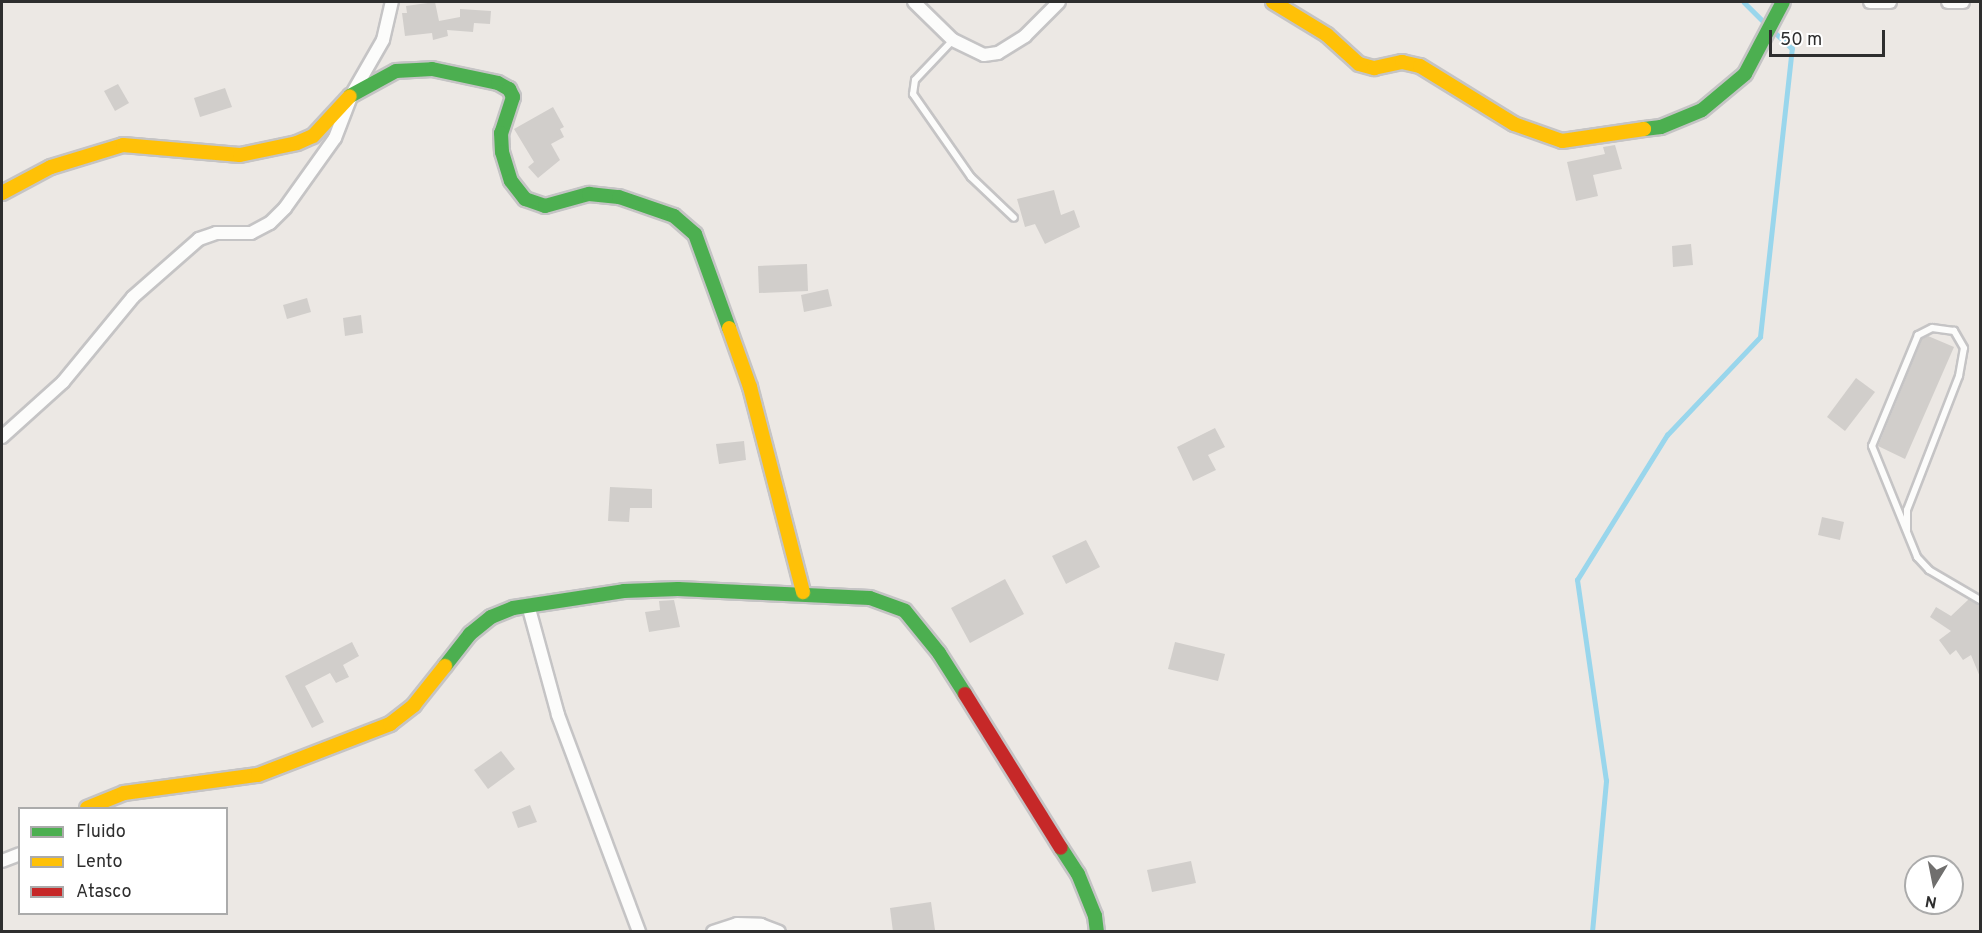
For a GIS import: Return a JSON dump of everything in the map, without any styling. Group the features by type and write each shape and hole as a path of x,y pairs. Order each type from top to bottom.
{"street":[{"path":"2,437 63,382 140,290 199,239 216,233 251,233 270,223 285,208 328,151 352,94 383,40 392,2"},
{"path":"914,2 953,40 973,53 998,53 1036,27 1059,2"},
{"path":"1273,2 1327,35 1359,64 1374,68 1402,62 1420,66 1514,124 1562,141 1604,138 1682,120 1725,94 1745,74 1757,55 1781,5"},
{"path":"1870,2 1890,2"},
{"path":"1948,2 1963,2"},
{"path":"2,193 51,167 123,145 165,146 225,155 280,148 313,136 352,94 386,74 412,68 498,82 509,89 513,97 501,133 502,152 511,181 525,199 545,206 590,194 620,197 674,216 689,226 703,252 750,387 803,592"},
{"path":"89,807 124,793 258,775 390,724 414,705 470,634 491,617 528,605 624,591 803,592 883,600 913,619 939,653 1078,874 1095,916 1096,932"},
{"path":"528,605 558,715 639,932"},
{"path":"2,861 18,855"},
{"path":"713,932 737,924 761,925 779,932"}],"lane":[{"path":"953,40 915,80 911,87 915,102 971,177 1014,218"},
{"path":"1907,530 1907,510 1959,376 1964,348 1953,331 1932,328 1918,335 1872,446 1917,557 1929,570 1980,600"}],"building":[{"path":"435,2 439,21 460,17 460,9 491,11 490,24 474,23 473,32 447,30 448,36 433,40 432,33 405,36 402,13 407,13 406,6"},
{"path":"118,84 129,103 115,111 104,91"},
{"path":"225,88 232,107 200,117 194,98"},
{"path":"553,107 564,127 560,129 564,137 551,144 560,160 538,178 528,167 534,162 514,129"},
{"path":"1615,145 1622,169 1593,175 1598,196 1576,201 1567,162 1605,154 1603,147"},
{"path":"1054,190 1061,215 1074,210 1080,227 1045,244 1035,224 1025,227 1017,199"},
{"path":"1691,244 1693,265 1673,267 1672,246"},
{"path":"807,264 808,291 759,293 758,266"},
{"path":"828,289 832,306 804,312 801,295"},
{"path":"307,298 311,312 287,319 283,305"},
{"path":"361,315 363,333 345,336 343,318"},
{"path":"1928,336 1954,347 1905,459 1878,446 1922,339"},
{"path":"1856,378 1875,392 1845,431 1827,417"},
{"path":"1215,428 1225,447 1208,455 1216,470 1193,481 1177,447"},
{"path":"744,441 746,460 719,464 716,444"},
{"path":"610,487 652,489 652,508 630,508 629,522 608,521"},
{"path":"1822,517 1844,522 1840,540 1818,535"},
{"path":"1086,540 1100,567 1066,584 1052,556"},
{"path":"1005,579 1024,614 970,643 951,608"},
{"path":"1969,599 1980,605 1980,677 1971,655 1963,660 1956,650 1950,655 1939,640 1951,631 1930,617 1936,607 1951,616"},
{"path":"674,600 680,627 649,632 645,612 660,610 659,601"},
{"path":"352,642 359,656 343,665 349,677 336,683 330,673 305,686 324,722 312,728 285,676"},
{"path":"1175,642 1225,654 1218,681 1168,669"},
{"path":"501,751 515,769 488,789 474,770"},
{"path":"530,805 537,822 518,828 512,812"},
{"path":"1191,861 1196,883 1152,892 1147,870"},
{"path":"931,902 935,930 893,932 890,908"}],"waterway":[{"path":"1744,2 1767,25"},
{"path":"1592,932 1606,781 1577,580 1667,435 1760,337 1792,49 1773,31"}],"traffic: fast":[{"path":"1644,129 1661,127 1702,110 1745,74 1783,2"},
{"path":"350,96 396,71 432,69 498,83 509,89 513,97 501,133 502,152 511,181 525,199 545,206 589,194 619,197 674,216 695,234 729,328"},
{"path":"445,666 470,634 491,617 513,608 624,591 678,589 870,598 905,611 939,653 965,694"},
{"path":"1061,848 1078,874 1095,916 1097,932"}],"traffic: slow":[{"path":"1273,2 1327,35 1359,64 1374,68 1402,62 1420,66 1514,124 1562,141 1644,129"},
{"path":"2,193 51,167 123,145 240,155 297,143 313,136 350,96"},
{"path":"729,328 750,387 803,592"},
{"path":"89,807 124,793 258,775 390,724 414,705 445,666"}],"traffic: jam":[{"path":"965,694 1061,848"}]}
